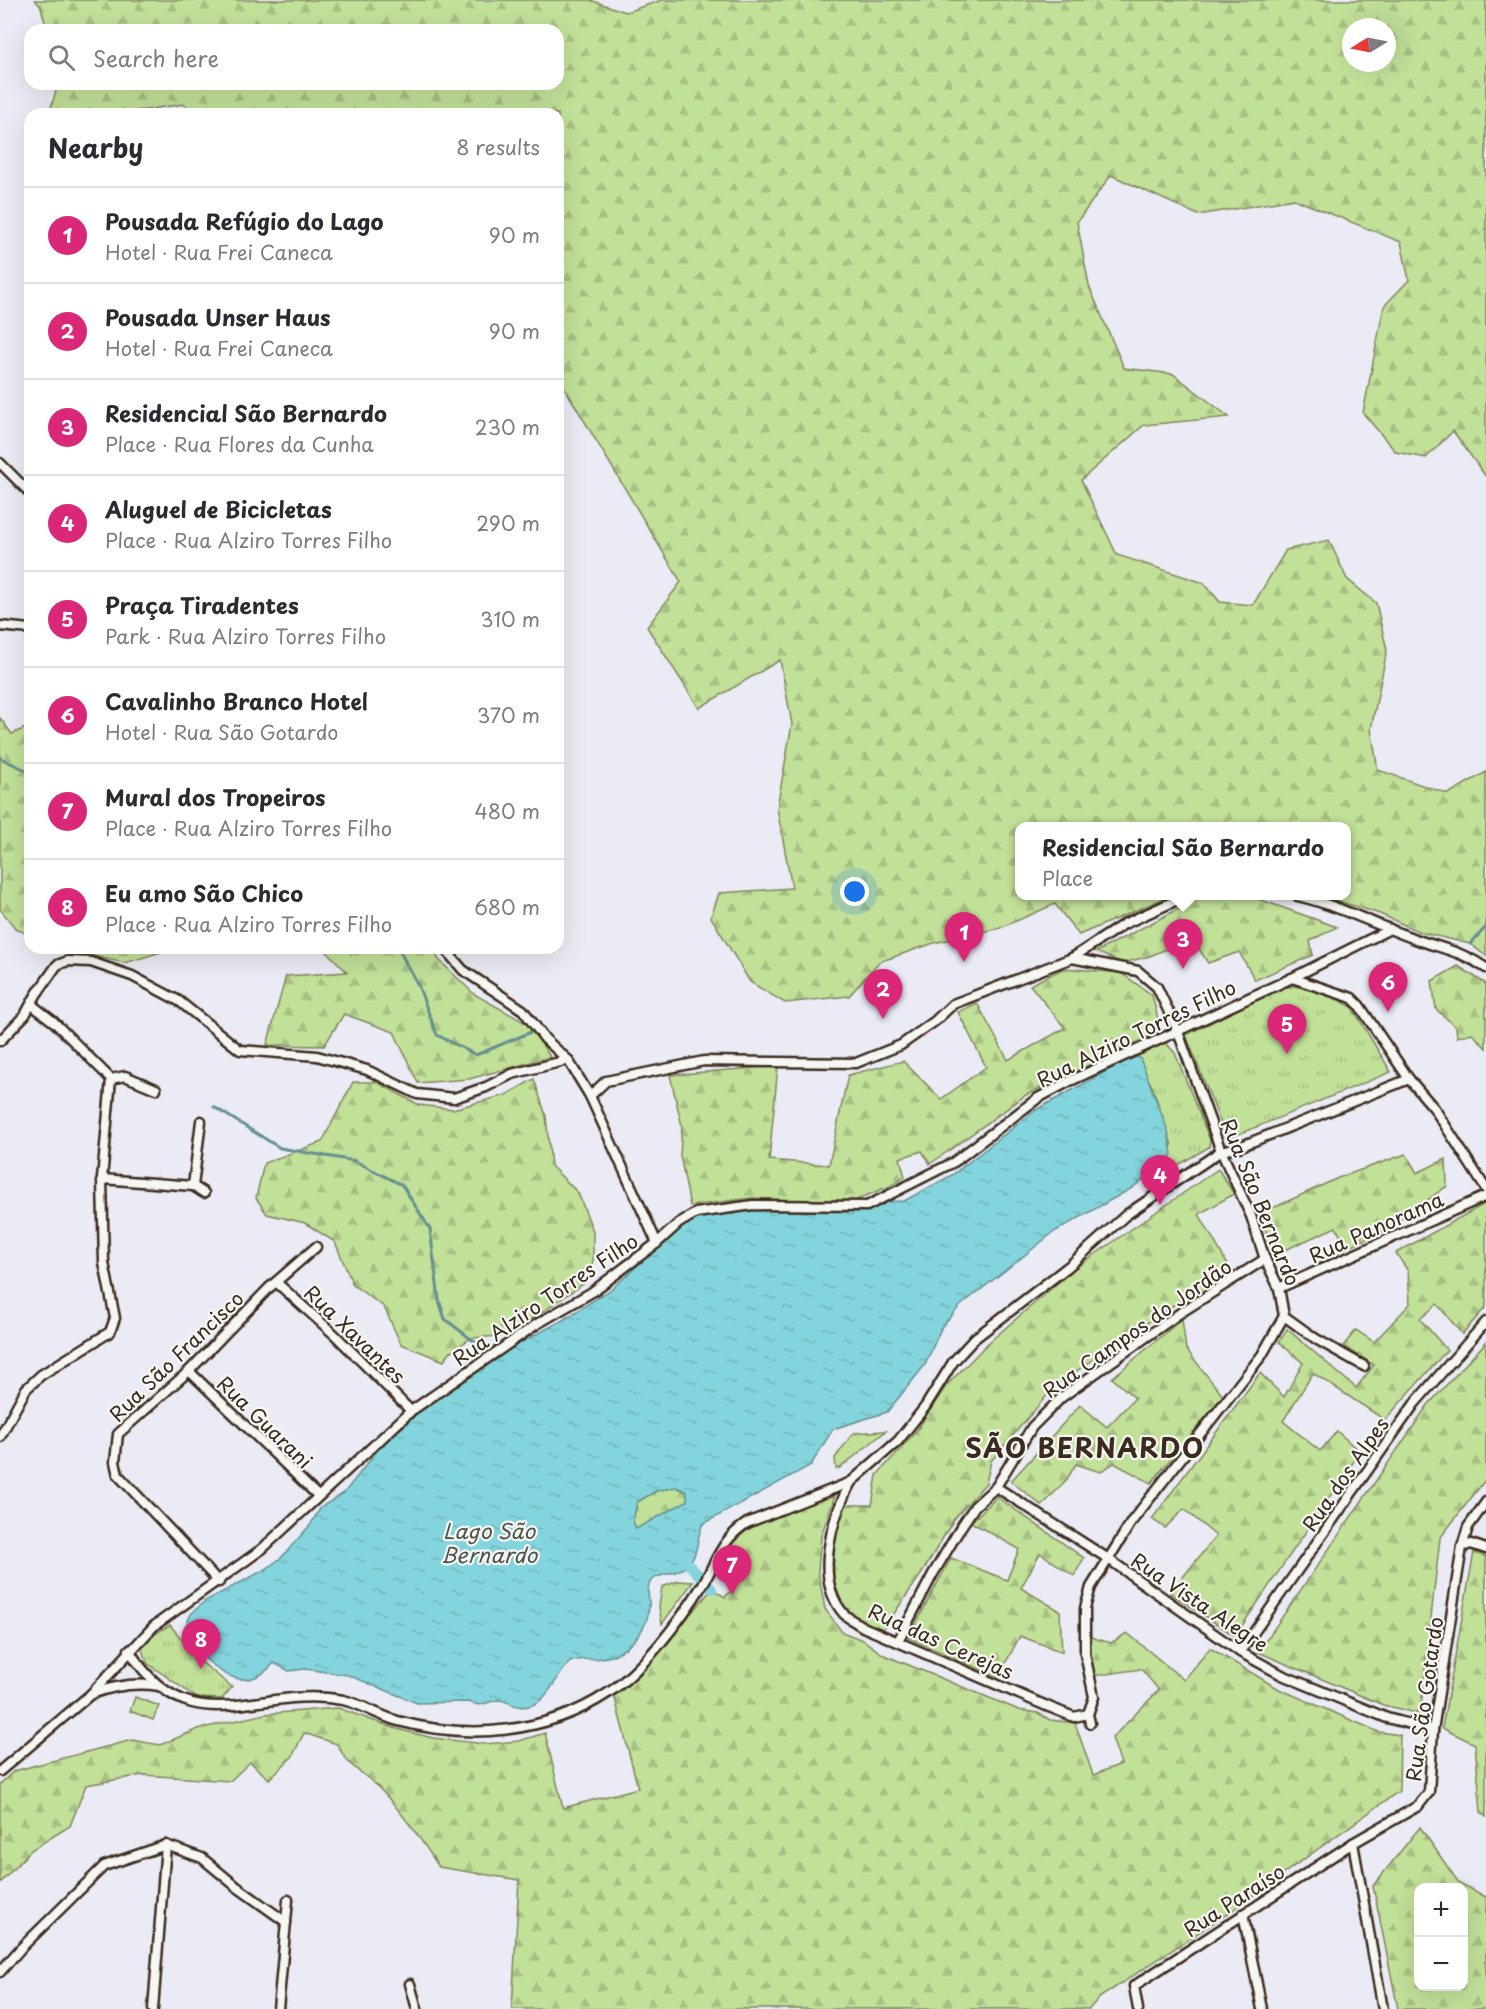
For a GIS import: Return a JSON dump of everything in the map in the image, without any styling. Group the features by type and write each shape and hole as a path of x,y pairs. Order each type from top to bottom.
{"street":[{"path":"0,463 24,487"},
{"path":"0,626 24,628"},
{"path":"590,1096 606,1082 704,1061 856,1063 901,1045 935,1021 953,1004 1072,958 1124,924 1177,900"},
{"path":"1313,900 1468,955 1486,968"},
{"name":"Rua Alziro Torres Filho","path":"0,1771 91,1694 129,1650 154,1626 219,1582 262,1549 411,1411 537,1324 592,1292 657,1243 679,1223 696,1213 753,1205 867,1206 954,1162 1038,1098 1177,1029 1292,978 1390,929"},
{"path":"449,954 464,970 523,1010 545,1039 568,1060 590,1096 657,1243"},
{"name":"Rua São Bernardo","path":"1072,958 1138,971 1157,987 1177,1029 1221,1151 1251,1216 1265,1259 1279,1288 1284,1316 1262,1355 1132,1521 1091,1587 1085,1608 1085,1654 1094,1697 1089,1719"},
{"path":"1,1037 32,1005 57,965 68,961 91,962 132,976 179,1001 240,1050 317,1056 367,1071 417,1094 454,1098 486,1087 512,1074 568,1060"},
{"path":"1292,978 1352,998 1409,1079 1434,1108 1486,1189"},
{"path":"32,1005 54,1022 111,1079"},
{"path":"111,1079 125,1076 156,1089"},
{"path":"0,1437 27,1389 41,1375 110,1332 115,1318 104,1263 102,1179 111,1079"},
{"path":"129,1650 140,1667 159,1686 191,1705 219,1706 307,1698 343,1700 396,1721 437,1729 489,1731 521,1729 545,1723 592,1704 633,1674 696,1594 720,1548 733,1532 747,1523 851,1482 898,1441 925,1407 953,1362 975,1338 1069,1266 1126,1215 1221,1151 1239,1147 1409,1079"},
{"path":"193,1186 201,1121"},
{"path":"102,1179 193,1186 204,1192"},
{"name":"Rua Panorama","path":"1279,1288 1486,1196"},
{"name":"Rua São Francisco","path":"219,1582 118,1475 116,1462 118,1434 189,1371 276,1282 316,1247"},
{"name":"Rua Campos do Jordão","path":"898,1641 961,1527 975,1506 996,1487 1032,1427 1062,1397 1179,1313 1265,1259"},
{"name":"Rua Xavantes","path":"276,1282 335,1335 411,1411"},
{"path":"1284,1316 1316,1339 1364,1366"},
{"name":"Rua dos Alpes","path":"1239,1652 1415,1403 1486,1322"},
{"name":"Rua Guarani","path":"189,1371 318,1496"},
{"name":"Rua das Cerejas","path":"851,1482 838,1506 830,1535 828,1568 834,1595 844,1614 863,1627 1061,1712 1089,1719"},
{"name":"Rua Vista Alegre","path":"996,1487 1107,1558 1239,1652 1282,1675 1387,1718 1433,1730"},
{"name":"Rua São Gotardo","path":"1353,1843 1418,1806 1429,1792 1433,1730 1462,1547 1468,1527 1486,1502"},
{"path":"1462,1547 1471,1544 1486,1549"},
{"path":"91,1694 106,1689 144,1684 159,1686"},
{"path":"1353,1843 1383,2009"},
{"name":"Rua Paraíso","path":"1138,2009 1134,1986 1353,1843"},
{"path":"0,1972 21,1948 104,1866 166,1845 202,1858 237,1887 286,1922"},
{"path":"153,2009 166,1845"},
{"path":"278,2009 288,1900"},
{"path":"1243,1914 1262,2009"},
{"path":"410,1984 417,2009"}],"green space":[{"path":"35,0 590,0 626,12 662,0 1486,0 1486,477 1453,431 1426,458 1396,452 1363,413 1384,306 1409,280 1401,242 1294,199 1198,215 1111,175 1077,222 1089,286 1124,368 1173,374 1229,417 1144,425 1081,480 1117,555 1204,583 1220,602 1253,605 1286,550 1329,540 1347,579 1376,603 1387,650 1371,729 1378,770 1448,794 1486,772 1486,956 1470,944 1420,932 1380,914 1335,900 1351,900 1351,822 1015,822 1015,900 1160,900 1079,935 1055,904 1000,928 934,943 879,962 849,996 785,1003 750,982 711,917 719,893 792,888 777,808 792,724 780,660 699,708 647,627 681,582 564,387 564,108 188,108 183,104 157,108 51,108 56,90 564,90 564,24 45,24 41,7"},
{"path":"0,718 12,734 24,729 24,932 16,929 0,909"},
{"path":"1195,900 1261,900 1337,927 1310,941 1313,955 1255,980 1239,952 1208,963 1192,938 1150,956 1123,963 1096,952"},
{"path":"84,954 154,954 125,963"},
{"path":"329,954 436,954 439,960 474,994 524,1022 533,1030 550,1057 469,1079 418,1083 394,1032 344,1014 324,1046 267,1045 286,976 347,972"},
{"path":"1458,966 1486,984 1486,1048 1472,1033 1457,1037 1456,1027 1436,1009 1432,981"},
{"path":"1064,968 1121,973 1152,995 1161,1031 1026,1095 930,1164 922,1151 900,1158 905,1177 852,1203 752,1198 690,1206 680,1155 682,1126 670,1075 778,1066 769,1160 829,1165 848,1075 903,1061 941,1099 986,1067 958,1012 977,1003 1008,1060 1065,1028 1030,985"},
{"path":"1295,986 1328,994 1352,1007 1391,1072 1227,1139 1186,1035 1280,988"},
{"path":"1164,1041 1175,1053 1210,1140 1209,1147 1166,1172 1159,1163 1172,1145 1152,1086 1135,1054"},
{"path":"534,1079 546,1116 551,1166 578,1193 593,1231 593,1261 586,1282 535,1317 501,1336 471,1338 449,1353 444,1361 401,1344 384,1307 353,1285 335,1242 305,1223 267,1214 256,1198 264,1163 322,1142 353,1082 377,1082 419,1105 453,1109 506,1095"},
{"path":"1406,1154 1417,1173 1446,1159 1447,1186 1384,1231 1346,1248 1336,1227 1274,1255 1260,1214 1338,1178"},
{"path":"1218,1169 1234,1194 1199,1214 1234,1276 1174,1305 1056,1385 991,1461 986,1483 954,1519 922,1573 882,1631 849,1614 841,1604 834,1577 835,1546 842,1505 872,1505 877,1475 917,1430 946,1386 988,1343 1074,1269"},
{"path":"1486,1203 1486,1307 1462,1334 1437,1304 1420,1319 1447,1350 1385,1420 1313,1373 1283,1421 1320,1451 1337,1431 1360,1452 1235,1636 1170,1593 1216,1536 1184,1509 1165,1528 1152,1519 1260,1373 1284,1397 1303,1363 1279,1342 1287,1329 1356,1388 1374,1365 1343,1346 1356,1330 1374,1342 1410,1304 1408,1271 1396,1253"},
{"path":"1182,1319 1186,1349 1223,1396 1151,1483 1114,1463 1100,1472 1076,1464 1067,1479 1042,1506 1011,1481 1080,1405 1107,1427 1135,1398 1112,1378"},
{"path":"1486,1342 1486,1479 1440,1538 1420,1714 1383,1705 1258,1652 1428,1405"},
{"path":"886,1431 836,1469 835,1458 853,1433"},
{"path":"676,1487 687,1492 688,1501 636,1529 633,1521 637,1502 656,1491"},
{"path":"835,1496 821,1536 818,1571 825,1609 842,1632 863,1640 884,1655 1019,1710 1038,1713 1050,1720 1075,1723 1093,1775 1121,1764 1112,1738 1159,1690 1141,1669 1093,1676 1090,1637 1111,1643 1127,1633 1184,1680 1210,1648 1279,1689 1379,1732 1400,1735 1399,1791 1230,1912 1099,1998 1089,2009 512,2009 519,1880 439,1867 396,1807 379,1788 351,1765 337,1744 304,1733 292,1757 269,1779 250,1762 230,1781 143,1775 86,1785 70,1826 31,1850 0,1883 0,1784 14,1771 132,1740 160,1745 198,1729 265,1714 338,1708 397,1729 433,1738 485,1744 519,1741 545,1733 563,1808 638,1788 614,1695 636,1676 712,1589 725,1597 735,1586 727,1571 718,1564 727,1549 739,1537 768,1519"},
{"path":"997,1497 1084,1558 1074,1576 1040,1553 1021,1588 1060,1611 1062,1652 1020,1636 998,1677 908,1638 951,1558 1007,1580 1019,1549 971,1522"},
{"path":"1474,1552 1486,1557 1486,1817 1481,1812 1475,1744 1442,1728"},
{"path":"678,1581 693,1582 662,1624 659,1607 662,1587"},
{"path":"170,1625 200,1661 232,1687 222,1699 197,1698 147,1663 142,1650 144,1645 154,1635"},
{"path":"135,1697 159,1706 153,1720 130,1711"},
{"path":"1420,1827 1460,1883 1414,1883 1414,1991 1468,1991 1468,1887 1486,1897 1486,2009 1398,2009 1373,1886"}],"water":[{"name":"Lago São Bernardo","path":"1134,1056 1140,1058 1168,1131 1172,1154 1169,1159 1132,1188 1054,1232 960,1306 942,1326 925,1365 887,1412 833,1429 811,1465 703,1524 694,1556 686,1567 658,1576 650,1583 648,1616 645,1625 634,1640 619,1652 602,1658 570,1662 548,1692 535,1704 517,1706 498,1700 479,1705 468,1702 417,1703 348,1675 305,1669 289,1671 274,1663 262,1674 250,1679 238,1679 215,1667 186,1637 183,1631 191,1614 205,1601 266,1569 282,1557 311,1524 321,1507 344,1493 388,1437 407,1424 428,1402 489,1360 563,1320 610,1290 633,1270 652,1244 696,1216 727,1209 904,1201 952,1175 1036,1110","holes":["676,1487 687,1492 687,1501 636,1529 633,1521 637,1502 656,1491"]}],"waterway":[{"path":"0,758 24,769"},
{"path":"1470,944 1486,927"},
{"path":"401,954 418,985 437,1035 476,1055 531,1032"},
{"path":"214,1107 280,1148 355,1161 402,1185 430,1229 439,1300 445,1319 476,1343"},
{"path":"687,1563 712,1589"}],"place":[{"name":"Pousada Refúgio do Lago","path":"964,962"},
{"name":"Residencial São Bernardo","path":"1183,969"},
{"name":"Cavalinho Branco Hotel","path":"1388,1012"},
{"name":"Pousada Unser Haus","path":"883,1019"},
{"name":"Praça Tiradentes","path":"1287,1054"},
{"name":"Aluguel de Bicicletas","path":"1160,1205"},
{"name":"Mural dos Tropeiros","path":"732,1595"},
{"name":"Eu amo São Chico","path":"201,1669"}],"district":[{"name":"SÃO BERNARDO","path":"1085,1447"}]}
